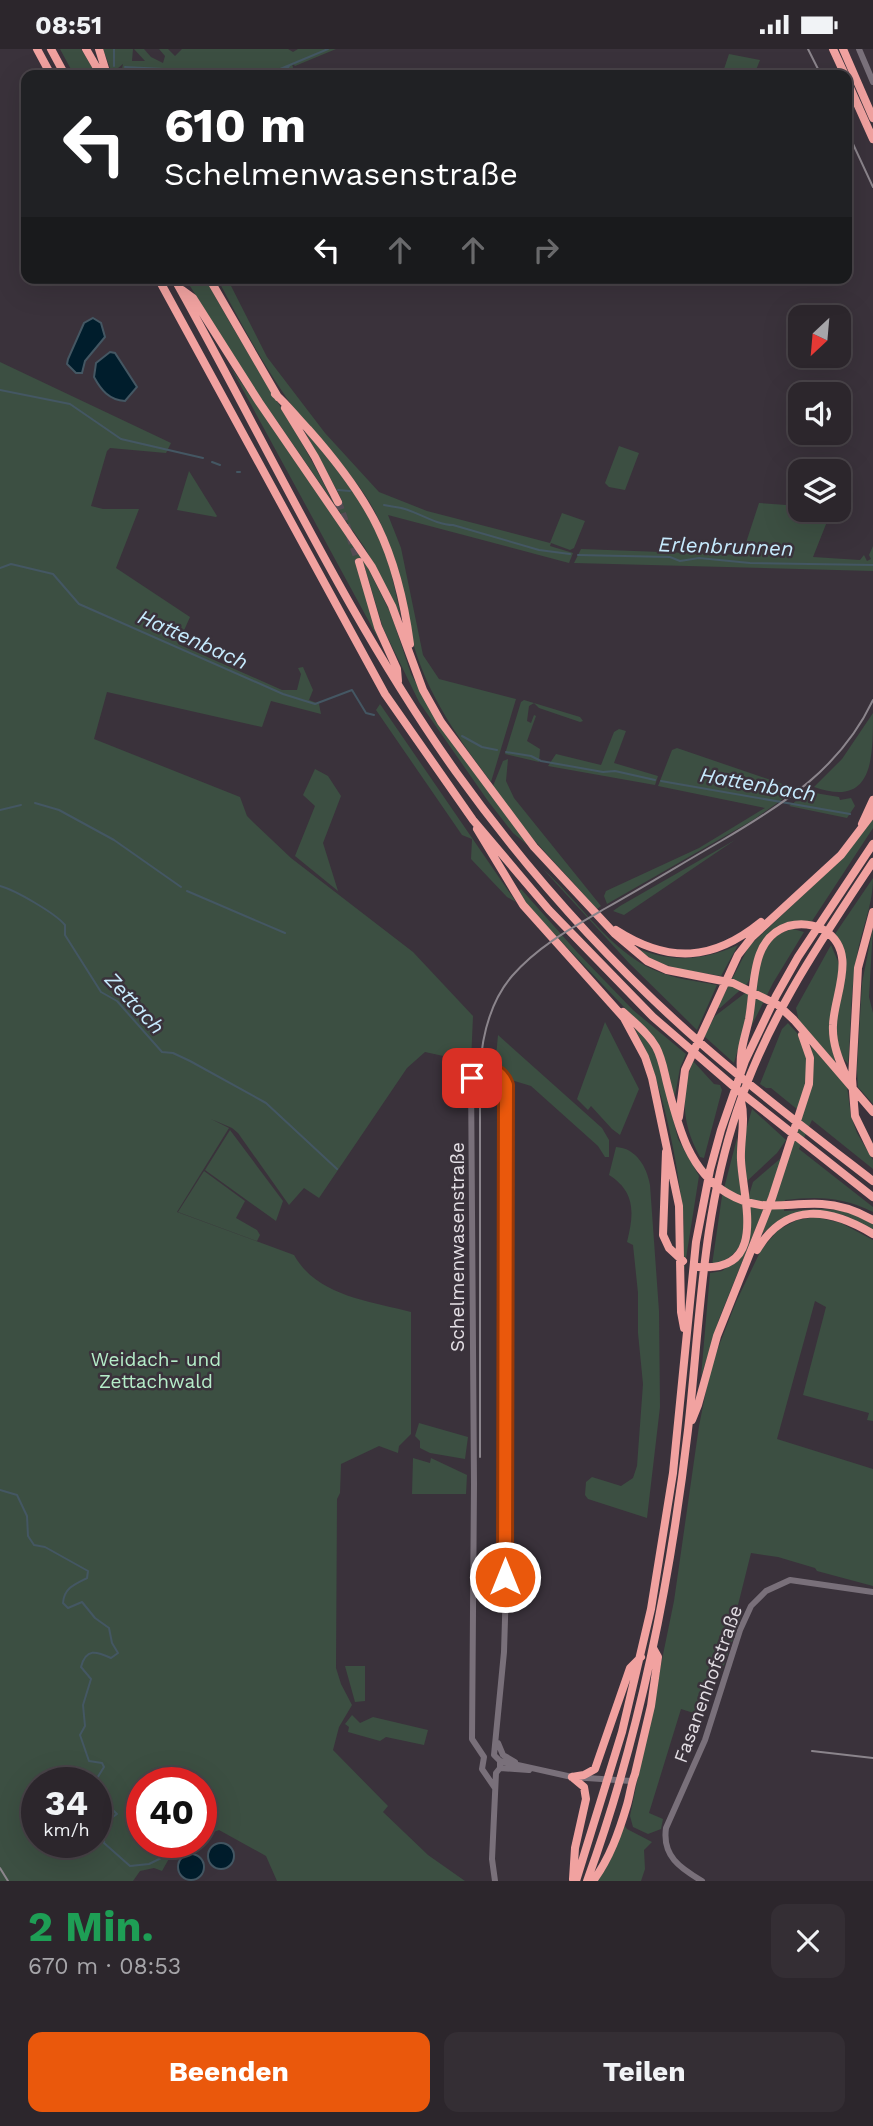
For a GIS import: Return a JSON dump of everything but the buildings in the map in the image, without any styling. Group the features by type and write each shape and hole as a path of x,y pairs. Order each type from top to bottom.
{"highway":[{"path":"37,49 48,70"},
{"path":"51,49 62,70"},
{"path":"86,49 97,70"},
{"path":"99,49 105,70"},
{"path":"833,49 843,70"},
{"path":"844,49 873,118"},
{"path":"852,92 873,139"},
{"path":"162,284 379,682 472,820 597,962 685,1045 873,1197"},
{"path":"178,284 333,574 399,688 463,782 530,867 610,955 690,1034 760,1093 873,1181"},
{"path":"212,284 275,394 310,448 338,502"},
{"path":"180,288 193,298 259,402 372,567 392,607 410,657 436,714 487,787 551,867 634,952 657,966 714,978 752,990 778,1006 794,1020 873,1112"},
{"path":"275,394 290,407 345,473 376,521 396,574 410,641 410,657"},
{"path":"359,562 378,627 397,669 399,688"},
{"path":"859,833 873,800"},
{"path":"679,1124 685,1070 721,989 744,947 834,862 873,813"},
{"path":"472,820 484,845 523,905 624,1018 645,1057 667,1142 679,1206 681,1312 686,1343"},
{"path":"575,1881 622,1732 641,1657 670,1501 692,1275 704,1199 723,1123 764,1021 790,972 873,844"},
{"path":"587,1881 603,1837 653,1648 670,1557 688,1427 709,1224 720,1168 741,1100 765,1040 795,981 873,862"},
{"path":"873,912 859,968 852,1065 853,1106 862,1134 873,1153"},
{"path":"601,920 647,947 668,953 691,954 733,942 762,921 776,915"},
{"path":"741,1073 739,1056 749,1019 759,955 774,933 799,924 821,928 836,942 844,967 835,1008 833,1037 851,1085"},
{"path":"598,988 644,1030 656,1047 690,1154 711,1181 729,1195 750,1204 785,1207 833,1205 854,1210 873,1220"},
{"path":"688,1427 698,1405 717,1336 772,1198 808,1084 811,1066 809,1051 794,1020"},
{"path":"667,1142 662,1227 666,1242 672,1252 692,1266 717,1267 736,1257 747,1237 749,1221 741,1150 744,1113 741,1100"},
{"path":"744,1270 770,1231 783,1221 800,1215 818,1213 837,1216 873,1234"},
{"path":"593,1881 614,1841 635,1775 651,1706 658,1657 653,1648"},
{"path":"572,1777 595,1769 630,1668 641,1657"},
{"path":"572,1777 584,1787 586,1799 575,1848 575,1881"}],"street":[{"path":"859,49 873,82"},
{"name":"Schelmenwasenstraße","path":"495,1788 481,1766 484,1758 472,1739 474,1484 471,1074 480,1069 498,1073 506,1085 506,1586 494,1755 499,1767 495,1788 492,1859 495,1881"},
{"name":"Fasanenhofstraße","path":"702,1881 671,1857 666,1850 665,1833 709,1729 747,1612 766,1591 790,1580 873,1592"},
{"path":"497,1741 503,1755 521,1765 572,1777 631,1781"},
{"path":"486,1773 499,1767 521,1765"},
{"path":"499,1767 548,1771"}],"green space":[{"path":"60,49 81,49 94,70 71,70"},
{"path":"103,49 133,49 132,61 145,61 134,49 144,49 151,57 163,63 165,56 159,49 168,49 175,56 182,49 288,49 293,52 298,49 336,49 295,66 292,63 292,70 126,70 122,69 123,64 116,70 111,70"},
{"path":"729,54 760,60 756,70 724,70"},
{"path":"189,284 208,284 331,498 342,500 304,430 362,502 376,526 384,548 401,616 365,548 249,381"},
{"path":"220,284 230,284 267,357 325,433 379,492 427,511 550,543 562,513 585,521 574,548 570,550 551,543 550,546 573,553 569,563 388,515 401,548 423,655 439,679 516,699 491,782 455,732 426,678 412,639 389,546 369,502 351,476 287,399"},
{"name":"Weidach- und Zettachwald","path":"0,362 171,443 166,453 110,448 107,451 91,506 103,509 139,509 116,568 190,617 178,644 282,690 297,690 301,674 298,668 303,667 313,690 309,700 319,704 321,714 271,701 262,727 107,692 94,739 240,797 247,816 291,858 413,952 473,1016 471,1062 425,1052 407,1068 319,1198 304,1188 289,1205 238,1133 232,1128 211,1119 229,1128 177,1212 294,1255 316,1280 345,1295 411,1312 411,1434 399,1446 398,1453 379,1446 341,1464 340,1493 337,1499 336,1668 352,1705 339,1727 333,1750 388,1806 383,1812 428,1855 465,1881 277,1881 266,1856 217,1831 217,1767 126,1767 126,1858 169,1858 162,1871 154,1868 140,1871 133,1881 0,1881"},
{"path":"230,366 367,566 391,614 411,674 439,725 530,847 513,833 488,801 419,702 383,628 364,565 355,561 379,640"},
{"path":"619,446 639,453 625,490 609,487 605,483"},
{"path":"189,471 217,516 216,517 177,510"},
{"path":"759,503 788,505 788,522 827,522 813,557 860,560 864,555 867,561 871,559 869,555 873,546 873,571 574,563 581,549 742,555"},
{"path":"524,700 534,703 529,706 527,721 531,723 534,715 536,716 527,741 540,749 539,762 505,754 521,702"},
{"path":"534,703 580,717 583,721 539,708"},
{"path":"380,704 516,902 507,897 471,859 472,839 462,835 376,710"},
{"path":"873,713 870,763 859,785 848,791 833,792 814,787 842,759"},
{"path":"619,729 626,731 614,763 658,776 655,785 548,766 556,754 601,765 614,732"},
{"path":"677,748 797,789 753,820 607,904 604,896 606,891 699,848 765,808 658,786 672,750"},
{"path":"508,759 506,781 514,798 601,906 597,909 524,829 493,786 503,761"},
{"path":"315,769 328,776 341,796 323,843 338,891 295,856 315,806 303,795"},
{"path":"809,792 839,797 840,800 851,798 855,806 847,818 789,806"},
{"path":"873,819 873,828 812,921 800,921 776,928 747,984 717,1008 749,946 842,859"},
{"path":"735,840 624,915 613,911 620,906"},
{"path":"543,869 609,938 638,961 669,976 717,985 697,1030 629,963"},
{"path":"873,878 871,899 854,974 848,1064 839,1050 836,1034 842,961 841,946 835,934"},
{"path":"521,889 633,1010 686,1054 680,1068 675,1096 646,1030 534,913 518,892"},
{"path":"873,927 869,997 873,1013 873,1104 858,1087 857,1070 862,983"},
{"path":"793,929 804,932 773,983 751,1027 755,983 766,949 775,937"},
{"path":"738,945 721,976 666,965 636,948 662,956 687,958 712,954"},
{"path":"831,945 840,966 831,1042 836,1065 799,1022 796,1008"},
{"path":"749,990 744,1029 734,1063 704,1036 715,1016"},
{"path":"605,1022 639,1089 620,1135 591,1106 588,1110 577,1099"},
{"path":"788,1023 799,1036 806,1054 806,1082 798,1110 771,1088 760,1084 782,1029"},
{"path":"633,1026 645,1036 658,1058 678,1139 699,1176 684,1271 683,1213 672,1142 652,1066"},
{"path":"498,1035 602,1128 609,1140 609,1157 605,1157 598,1146 531,1086 508,1079 495,1068"},
{"path":"811,1044 847,1087 851,1116 857,1133 873,1160 873,1169 812,1120 799,1149 873,1207 873,1212 851,1203 819,1198 785,1200 784,1211 819,1209 850,1213 873,1224 873,1231 844,1215 815,1210 775,1223 762,1234 813,1081"},
{"path":"693,1061 714,1084 720,1085 722,1090 704,1158 700,1157 694,1145 686,1122 686,1086"},
{"path":"752,1109 786,1140 777,1153 746,1182 744,1137"},
{"path":"230,1130 283,1201 276,1221 205,1170"},
{"path":"737,1138 737,1166 744,1213 742,1239 737,1250 727,1259 712,1265 722,1196"},
{"path":"616,1147 635,1155 646,1172 650,1185 659,1311 660,1407 647,1518 588,1499 585,1495 586,1482 592,1477 621,1486 633,1478 637,1466 643,1384 638,1333 638,1293 633,1245 627,1242 631,1204 624,1189 609,1175"},
{"path":"781,1158 776,1178 719,1319 701,1377 710,1273 722,1271 730,1265 749,1239 749,1195 753,1182"},
{"path":"204,1171 245,1201 236,1218 257,1230 260,1235 257,1241 178,1212"},
{"path":"816,1217 841,1223 873,1240 873,1421 867,1420 869,1413 803,1395 826,1307 815,1301 777,1439 873,1469 873,1586 778,1557 751,1553 738,1605 738,1614 741,1616 722,1671 713,1665 713,1678 706,1685 706,1694 711,1682 717,1677 703,1716 681,1709 649,1813 663,1819 661,1829 648,1834 633,1827 630,1816 674,1601 699,1426 711,1366 736,1302 761,1250 778,1230 797,1220"},
{"path":"419,1423 468,1437 465,1459 430,1453 420,1448 420,1441 415,1436"},
{"path":"413,1458 430,1463 431,1458 467,1475 466,1494 412,1494"},
{"path":"345,1666 365,1666 365,1701 355,1702"},
{"path":"352,1715 360,1723 373,1717 428,1730 424,1745 386,1737 380,1741 348,1732 349,1727 345,1724"},
{"path":"624,1825 652,1842 644,1850 645,1869 641,1881 597,1881"}],"water":[{"path":"93,318 101,323 105,337 85,361 82,373 76,373 67,364 68,359 84,323"},
{"path":"110,352 115,353 137,387 125,401 114,399 106,393 94,377 96,363"},
{"path":"217,1844 226,1844 233,1851 233,1861 226,1868 216,1868 209,1861 208,1858 217,1858"},
{"path":"182,1858 200,1858 203,1872 196,1879 186,1879 179,1872"}],"waterway":[{"path":"114,49 114,66"},
{"path":"278,70 328,49"},
{"path":"286,70 289,66"},
{"path":"125,67 182,70"},
{"path":"134,69 138,70"},
{"path":"0,390 70,404 121,439 203,458"},
{"path":"212,462 220,465"},
{"name":"Erlenbrunnen","path":"338,490 350,491"},
{"name":"Erlenbrunnen","path":"384,505 539,550 570,554"},
{"name":"Erlenbrunnen","path":"578,555 670,557 680,561 699,558 750,563 873,565"},
{"name":"Hattenbach","path":"0,568 11,564 53,574 79,604 283,694 315,704 352,690 366,713 374,715"},
{"name":"Hattenbach","path":"462,736 482,747 497,750"},
{"name":"Hattenbach","path":"506,752 531,756 541,761 603,772 615,771 655,780"},
{"name":"Hattenbach","path":"661,781 850,814"},
{"path":"35,803 59,810 114,840 181,887"},
{"path":"0,810 21,805"},
{"name":"Zettach","path":"0,886 34,902 65,925 65,935 101,992 117,1001 162,1052 173,1053 190,1061 266,1103 337,1169"},
{"path":"187,891 285,933"},
{"path":"0,1490 17,1495 27,1516 28,1536 34,1545 45,1547 88,1571 87,1578 68,1590 63,1603 68,1608 82,1602 95,1618 109,1628 112,1643 118,1653 111,1658 96,1653 89,1654 81,1667 91,1679 83,1705 85,1726 80,1735 89,1761 102,1763 104,1767"},
{"path":"112,1809 117,1814 112,1818"},
{"path":"112,1850 130,1866 149,1864 161,1858"}],"tunnel":[{"path":"338,502 359,562"}],"tram line":[{"path":"808,49 818,70"},
{"path":"852,142 873,187"},
{"path":"480,1457 480,1069 485,1031 498,997 522,965 556,938 767,813 809,782 845,746 873,700"},
{"path":"812,1751 873,1758"},
{"path":"0,1868 8,1881"}],"route":[{"path":"472,1078 474,1070 489,1069 498,1073 506,1085 505,1577"}]}
